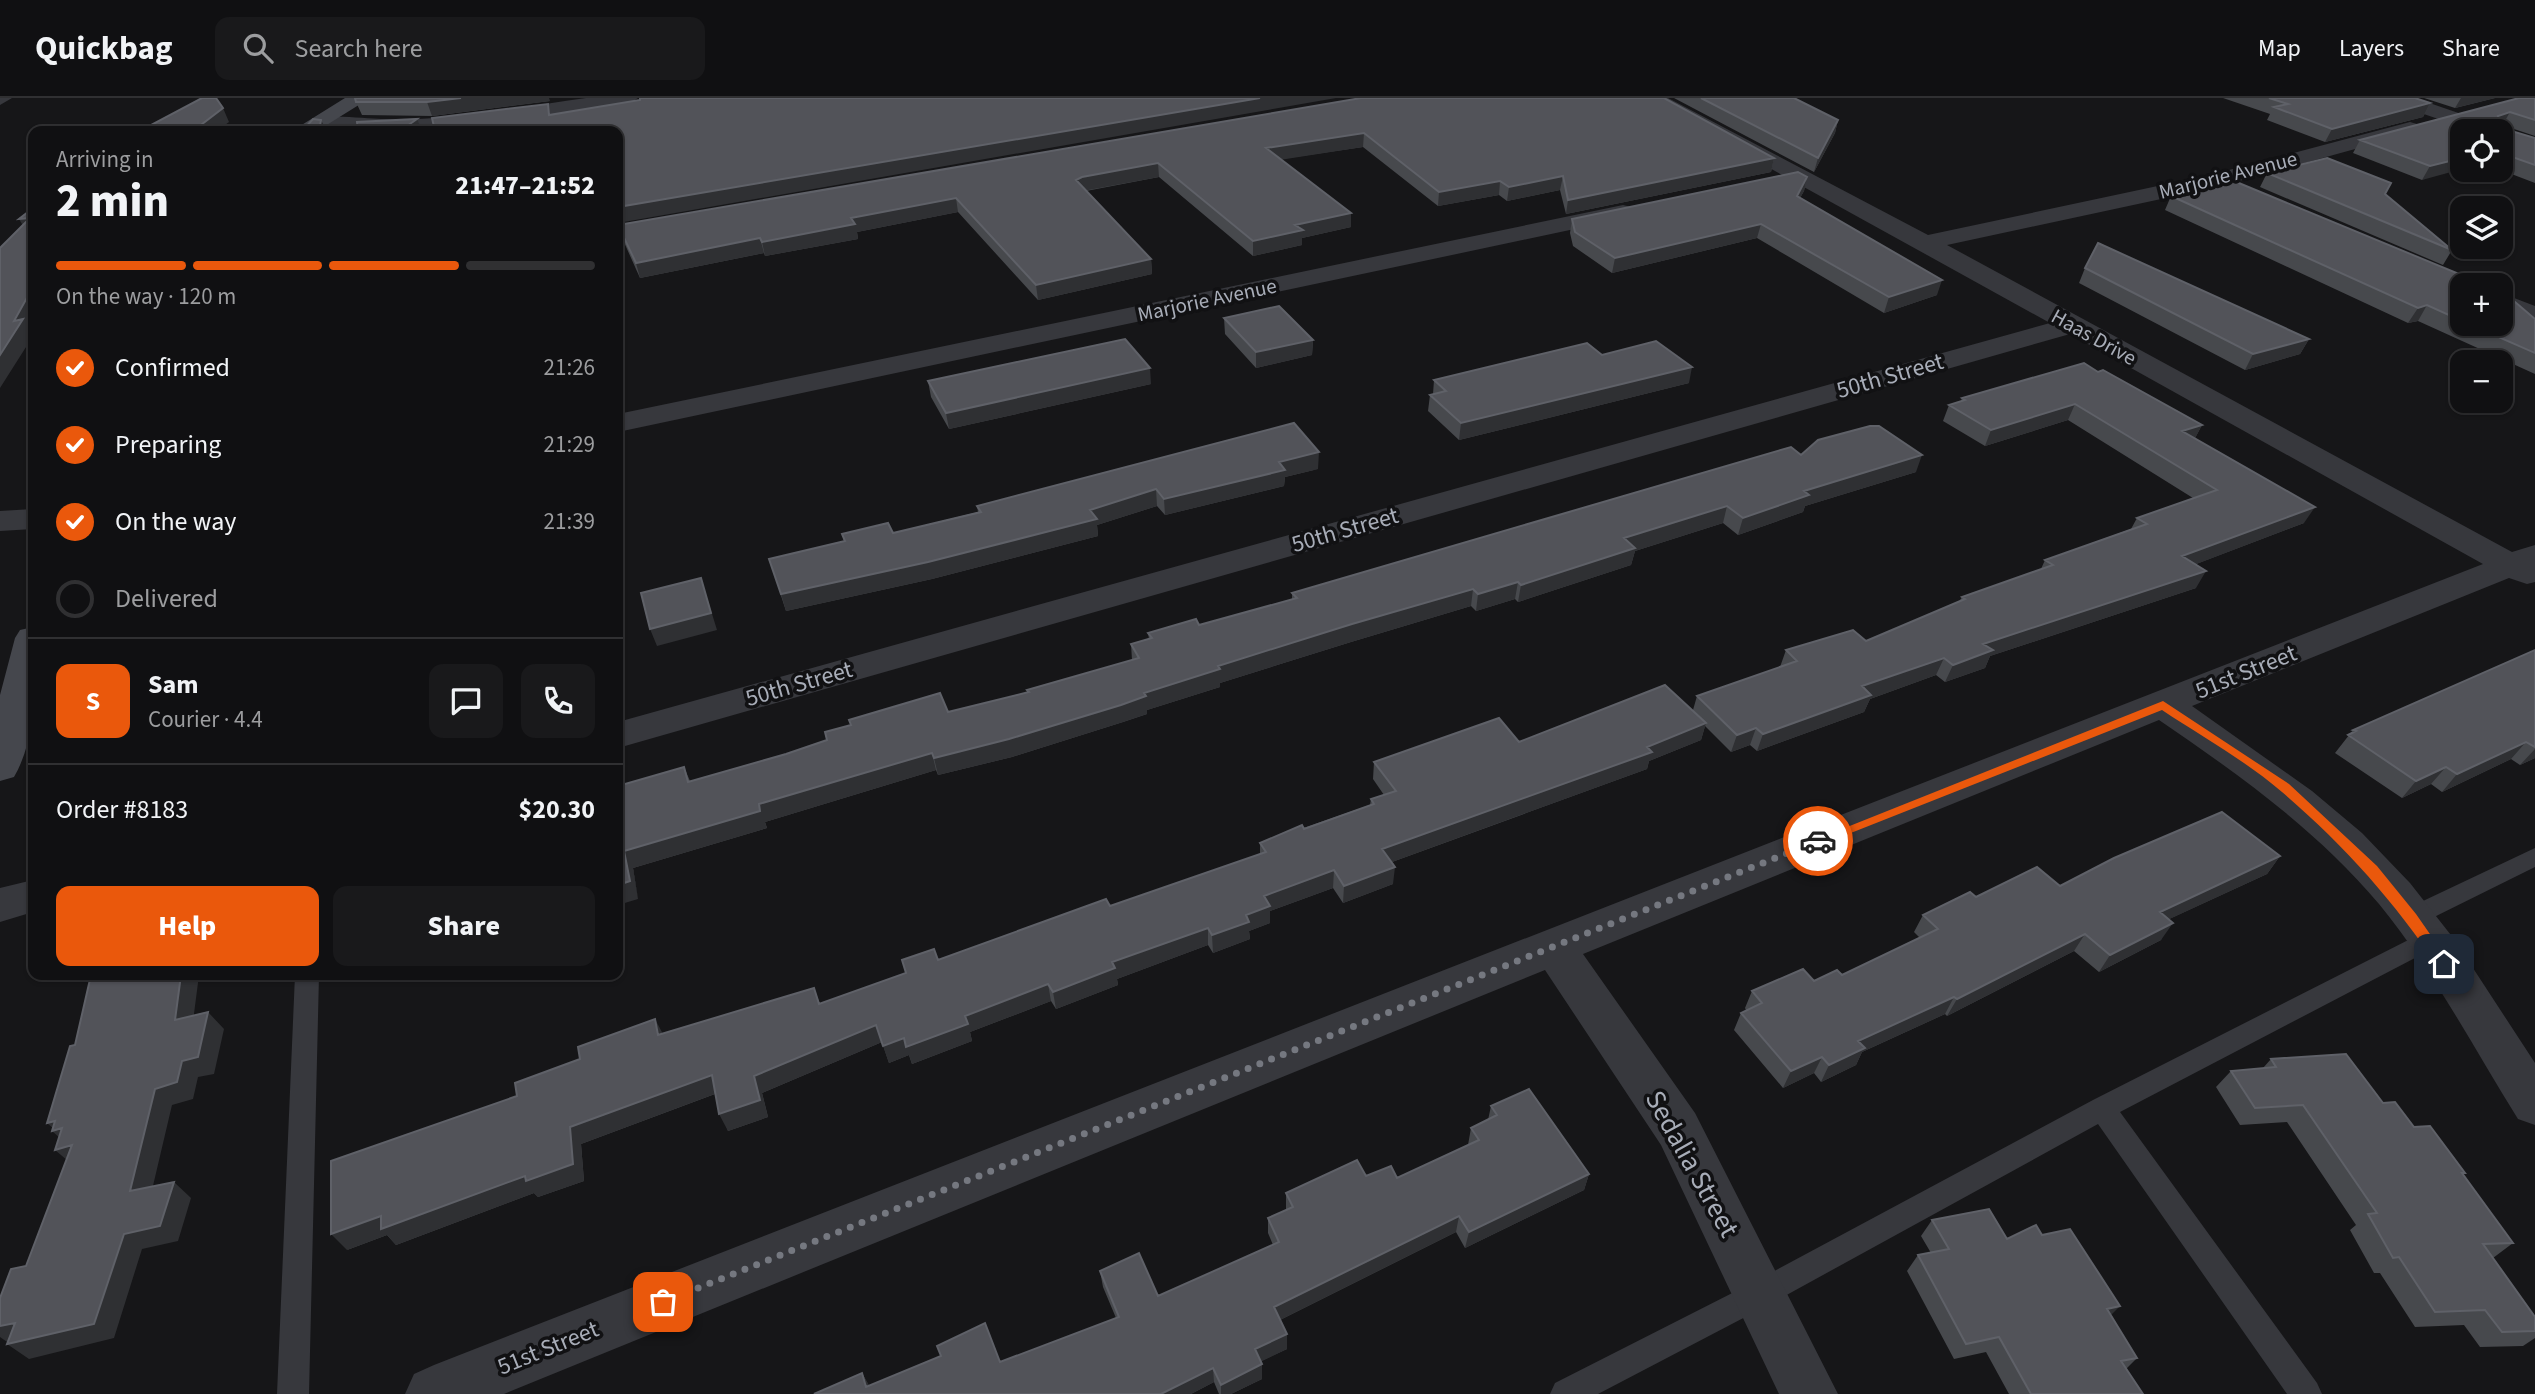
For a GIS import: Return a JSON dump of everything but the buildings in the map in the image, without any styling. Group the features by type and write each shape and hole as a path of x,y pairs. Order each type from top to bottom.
{"street":[{"path":"312,126 360,98"},
{"path":"388,126 452,123 628,98"},
{"name":"Haas Drive","path":"1653,98 1925,243 2071,325 2527,566"},
{"path":"2396,98 2458,119"},
{"name":"Marjorie Avenue","path":"1925,243 2217,180 2490,108"},
{"path":"1755,184 1796,176"},
{"path":"2217,180 2254,195"},
{"name":"Marjorie Avenue","path":"623,423 1645,207"},
{"path":"2513,306 2535,316"},
{"name":"50th Street","path":"623,734 2071,325"},
{"path":"0,521 28,519"},
{"name":"51st Street","path":"434,1394 1553,946 2163,705 2527,566"},
{"path":"0,767 28,658"},
{"path":"2163,705 2285,787 2372,869 2420,929 2535,1104"},
{"path":"0,905 28,897"},
{"name":"Sedalia Street","path":"1553,946 1678,1129 1810,1394"}],"lane":[{"path":"0,102 7,98"},
{"path":"1566,1394 1762,1293 2102,1108 2420,929 2535,857"},
{"path":"293,1394 307,980"},
{"path":"2102,1108 2306,1394"}],"way so far":[{"path":"663,1302 1818,841"}],"route":[{"path":"1818,841 2163,705 2285,787 2372,869 2412,917 2444,964"}]}
